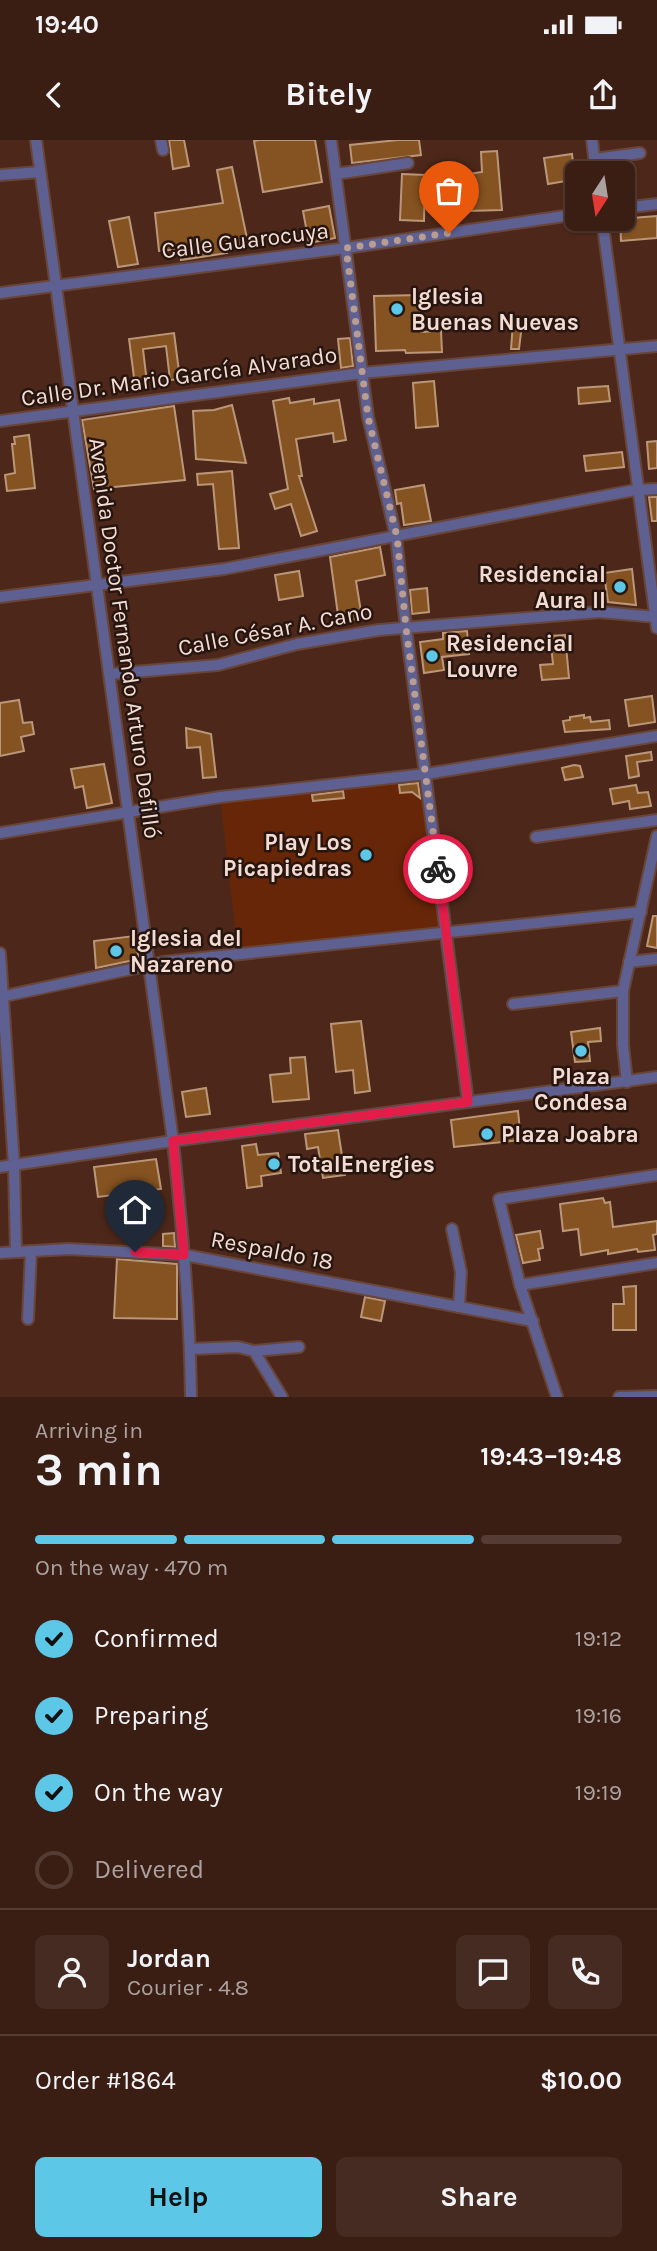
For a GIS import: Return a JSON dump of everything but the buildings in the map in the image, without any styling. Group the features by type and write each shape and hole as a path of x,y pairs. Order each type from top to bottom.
{"street":[{"name":"Avenida Doctor Fernando Arturo Defilló","path":"36,140 173,1141 184,1255 191,1397"},
{"path":"331,140 368,417 397,537 406,628 468,1102"},
{"path":"592,140 594,159 640,153"},
{"path":"336,174 408,163"},
{"path":"0,175 40,172"},
{"path":"635,207 657,204"},
{"name":"Calle Guarocuya","path":"0,293 346,248 565,216"},
{"path":"603,231 656,621"},
{"name":"Calle Dr. Mario García Alvarado","path":"0,421 362,373 657,346"},
{"path":"0,597 224,569 638,490 657,489"},
{"name":"Calle César A. Cano","path":"110,674 205,667 297,644 379,630 614,612 656,621"},
{"path":"0,833 282,789 426,774 657,736"},
{"path":"536,837 657,820"},
{"path":"627,1082 623,1045 623,991 657,836"},
{"path":"2,997 164,962 641,912"},
{"path":"0,953 15,1165 16,1252"},
{"path":"629,962 657,959"},
{"path":"513,1004 623,991"},
{"path":"0,1167 173,1141 657,1077"},
{"path":"557,1397 520,1285 498,1201 500,1198 657,1175"},
{"path":"452,1229 461,1272 459,1307"},
{"name":"Respaldo 18","path":"0,1253 68,1249 184,1255 533,1321"},
{"path":"28,1319 31,1251"},
{"path":"520,1285 657,1263"},
{"path":"190,1349 238,1347 254,1351 299,1347"},
{"path":"254,1351 282,1397"},
{"path":"619,1397 652,1396"}],"shaded area":[{"path":"426,774 447,933 238,953 220,797"},
{"path":"115,1199 154,1201 154,1224 115,1222"}],"way so far":[{"path":"438,869 406,628 397,537 368,417 346,248 449,233"}],"place":[{"name":"Iglesia Buenas Nuevas","path":"397,309"},
{"name":"Residencial Aura II","path":"620,587"},
{"name":"Residencial Louvre","path":"432,656"},
{"name":"Play Los Picapiedras","path":"366,855"},
{"name":"Iglesia del Nazareno","path":"116,951"},
{"name":"Plaza Condesa","path":"581,1051"},
{"name":"Plaza Joabra","path":"487,1134"},
{"name":"TotalEnergies","path":"274,1164"}],"route":[{"path":"135,1252 184,1255 173,1141 468,1102 438,869"}]}
